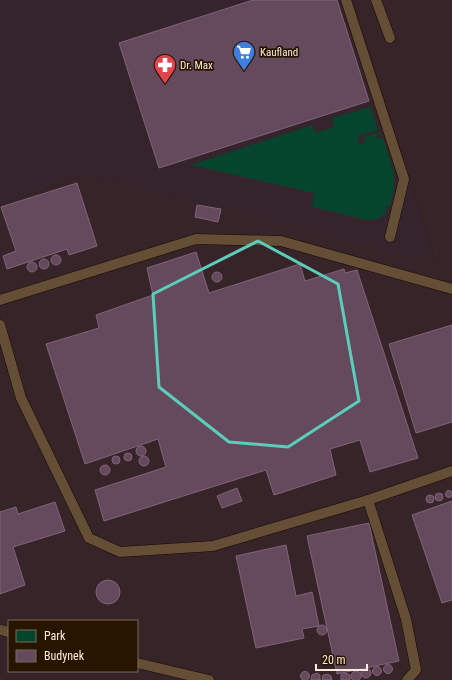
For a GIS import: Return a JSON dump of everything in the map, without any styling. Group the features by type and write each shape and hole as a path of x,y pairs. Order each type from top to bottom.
{"lane":[{"path":"346,0 404,179 390,237"},
{"path":"376,0 390,38"},
{"path":"0,300 196,238 281,241 452,289"},
{"path":"0,324 21,398 89,538 120,552 213,546 368,500 452,472"},
{"path":"368,500 406,619 416,670 407,680"},
{"path":"138,663 209,680"}],"highlighted area":[{"path":"258,241 338,284 359,401 288,447 229,442 159,387 153,294"}],"shaded area":[{"path":"0,0 353,0 436,264 86,175 0,205"},
{"path":"353,0 452,0 452,680 0,680 0,205 86,175 436,263"}],"green space":[{"path":"370,107 378,129 358,136 360,144 365,143 364,137 381,132 382,134 376,136 378,139 383,138 394,172 394,190 390,206 386,206 385,209 388,210 386,213 382,217 376,219 367,220 312,207 314,193 191,165 312,125 315,133 334,127 332,118"}],"building":[{"name":"Kaufland","path":"253,0 337,0 369,101 159,168 119,43"},
{"path":"77,183 97,246 69,255 67,249 7,269 3,256 16,251 1,207"},
{"path":"197,205 221,209 218,222 195,217"},
{"path":"196,252 209,293 300,264 305,281 344,269 345,273 357,270 418,458 370,472 360,440 330,449 336,475 274,495 266,470 104,521 95,490 166,467 158,439 85,464 46,344 99,328 96,315 153,295 147,268"},
{"path":"54,255 58,255 60,256 60,264 54,265 51,262 51,258"},
{"path":"42,259 46,259 48,260 48,268 42,269 39,266 39,262"},
{"path":"30,262 34,262 36,263 36,271 30,272 27,269 27,265"},
{"path":"215,272 219,272 221,273 221,281 215,282 212,279 212,275"},
{"path":"452,325 452,422 416,433 389,344"},
{"path":"139,446 143,446 145,447 145,455 139,456 136,453 136,449"},
{"path":"128,453 131,454 131,460 128,461 125,460 124,457 125,454"},
{"path":"116,456 119,457 119,463 116,464 113,463 112,460 113,457"},
{"path":"142,456 146,456 148,457 148,465 142,466 139,463 139,459"},
{"path":"103,465 107,465 109,466 109,474 103,475 100,472 100,468"},
{"path":"237,488 242,501 222,508 217,496"},
{"path":"449,490 452,491 452,497 449,498 446,497 445,494 446,491"},
{"path":"439,493 442,494 442,500 439,501 436,500 435,497 436,494"},
{"path":"430,495 433,496 433,502 430,503 427,502 426,499 427,496"},
{"path":"452,501 452,600 442,603 412,515"},
{"path":"55,502 65,531 13,547 25,585 0,594 0,512 16,507 18,514"},
{"path":"369,523 399,661 337,674 307,536"},
{"path":"286,545 296,596 312,592 319,626 302,629 304,638 256,648 236,556"},
{"path":"108,580 116,584 120,592 116,600 108,604 100,600 96,592 100,584"},
{"path":"320,625 324,625 326,626 326,634 320,635 317,632 317,628"},
{"path":"388,664 393,669 388,674 383,669"},
{"path":"377,666 382,671 377,676 372,671"},
{"path":"364,668 368,668 370,669 370,677 364,678 361,675 361,671"},
{"path":"305,671 310,676 305,681 300,676"},
{"path":"354,671 358,671 361,676 358,681 354,681 351,678 351,674"},
{"path":"317,673 320,675 320,680 311,680 312,675"},
{"path":"345,673 350,675 350,680 341,680 341,675"},
{"path":"328,674 331,676 332,680 322,680 323,675"}],"place":[{"name":"Kaufland","path":"244,72"},
{"name":"Dr. Max","path":"165,84"}]}
